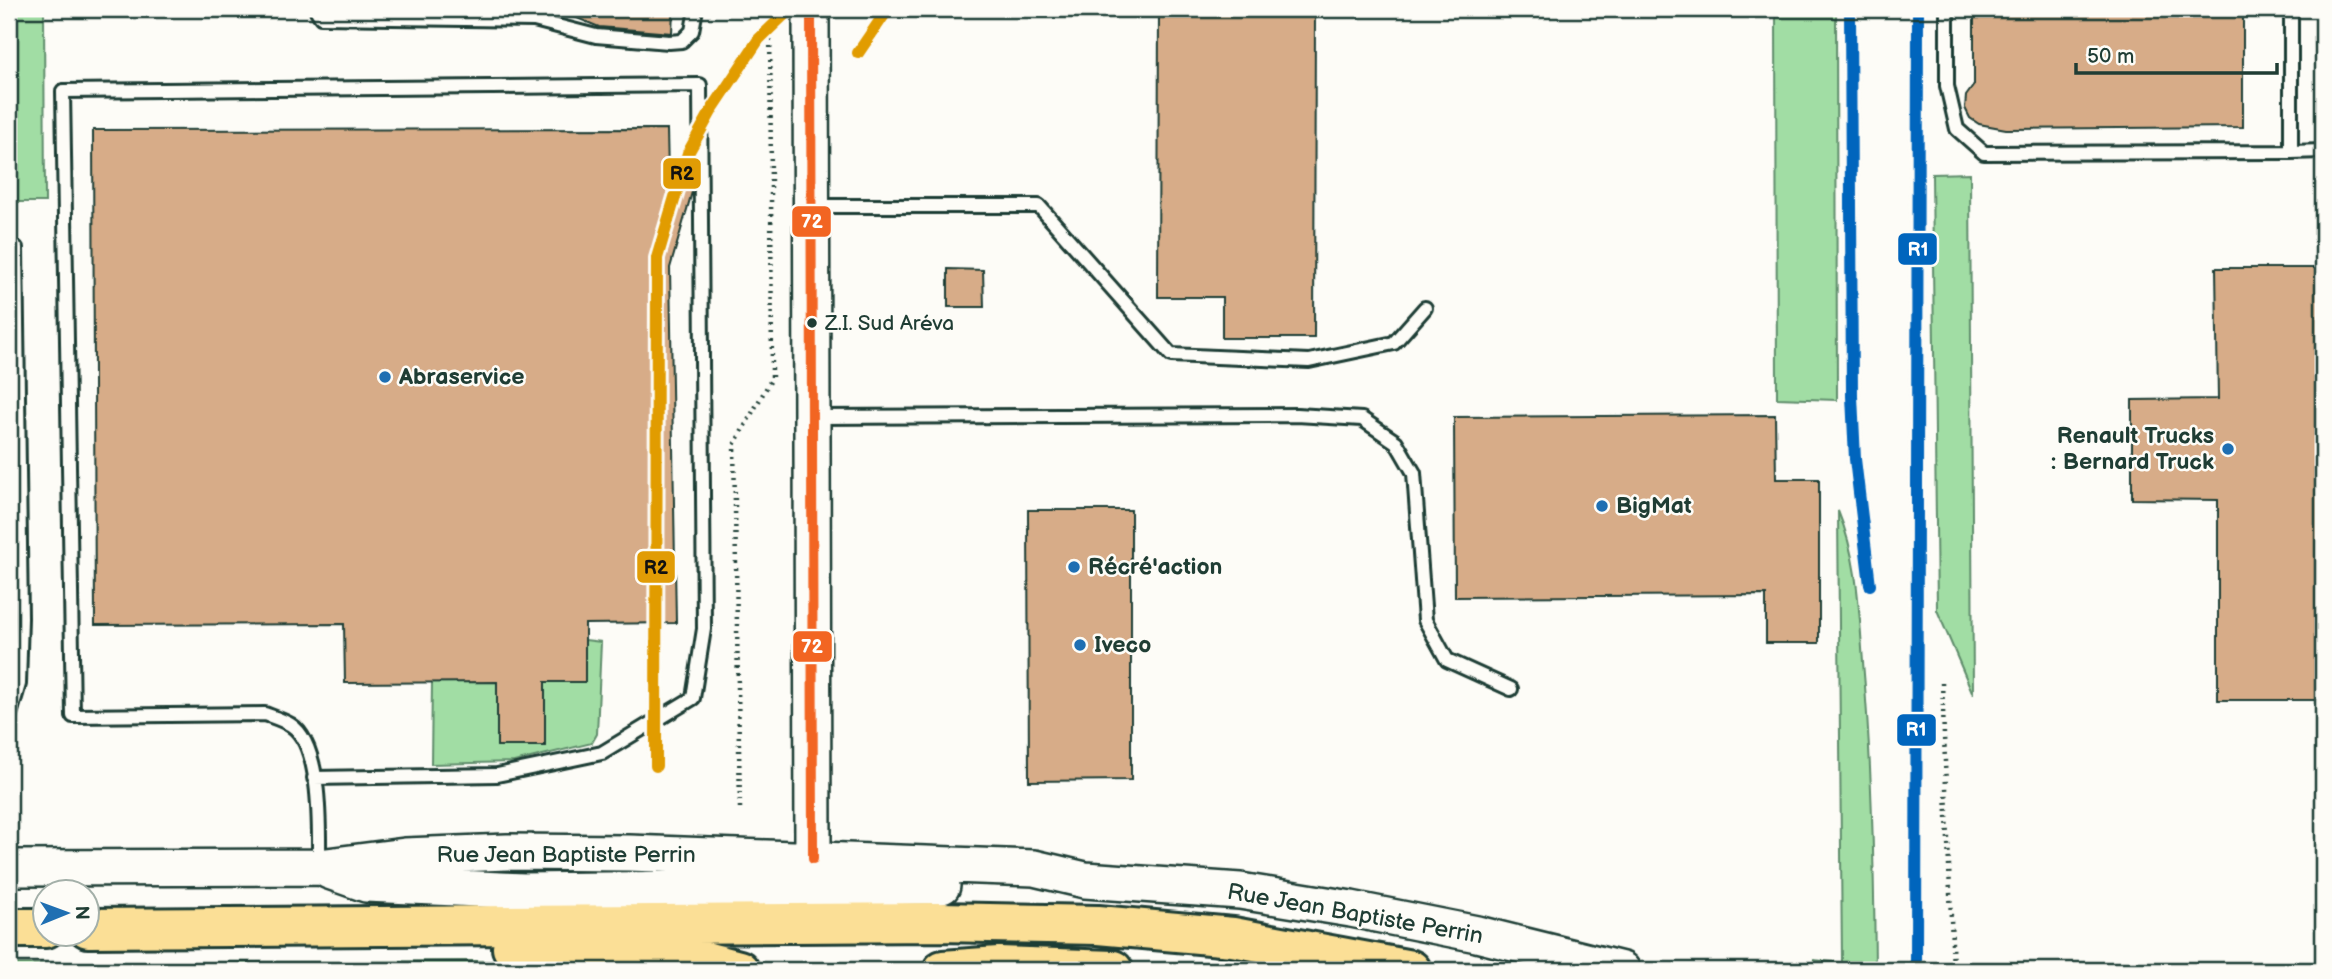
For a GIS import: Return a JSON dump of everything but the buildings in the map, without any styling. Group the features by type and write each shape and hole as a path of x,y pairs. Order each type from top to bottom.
{"main road":[{"path":"811,9 813,859 838,887"},
{"name":"Rue Jean Baptiste Perrin","path":"9,868 319,867 405,856 507,852 813,859 1034,868 1085,880"},
{"name":"Rue Jean Baptiste Perrin","path":"576,890 644,873 803,872 813,859"},
{"name":"Rue Jean Baptiste Perrin","path":"319,867 366,884 576,890 1033,884 1085,880 1240,891 1351,909 1477,934 1622,970"},
{"path":"102,928 940,922 1098,925 1233,937 1411,970"},
{"path":"203,927 369,945 506,948 668,958 709,962 739,970"},
{"path":"9,929 32,928"},
{"path":"943,970 999,966 1113,970"}],"lane":[{"path":"316,9 321,18 534,20 596,36 669,42 682,41 692,31 696,9"},
{"path":"1947,9 1947,86 1957,129 1984,153 2323,151"},
{"path":"2291,9 2291,152"},
{"path":"314,778 497,775 603,753 693,698 704,629 701,85 63,91 73,716 265,714 293,726 310,752 319,814 319,867"},
{"path":"811,206 1039,206 1171,355 1309,361 1394,343 1425,309"},
{"path":"9,247 16,248 13,420 21,618 19,684 9,718"},
{"path":"813,417 1297,415 1362,419 1396,442 1414,473 1425,620 1447,660 1511,689"}],"path":[{"path":"740,808 734,445 772,378 770,9"},
{"path":"1942,682 1953,970"}],"green space":[{"path":"9,9 44,9 45,202 9,202"},
{"path":"1776,9 1836,9 1837,400 1777,398"},
{"path":"1970,173 1973,694 1937,610 1932,174"},
{"path":"1838,511 1854,566 1860,623 1870,778 1875,970 1813,970 1814,960 1842,963"},
{"path":"585,640 601,642 597,734 592,743 514,762 431,764 432,682 497,682 497,746 545,746 545,682 585,682"},
{"path":"499,961 662,970 9,970 9,964"}],"transit line":[{"name":"R2","path":"656,766 657,258 688,153 713,108 759,39 790,9"},
{"name":"72","path":"811,9 813,859"},
{"name":"R2","path":"858,53 888,9"},
{"name":"R1","path":"1850,9 1852,396 1855,459 1870,585"},
{"name":"R1","path":"1916,970 1918,9"}],"place":[{"name":"Z.I. Sud Aréva","path":"812,323"},
{"name":"Abraservice","path":"385,377"},
{"name":"Renault Trucks : Bernard Truck","path":"2228,449"},
{"name":"BigMat","path":"1602,506"},
{"name":"Récré'action","path":"1074,567"},
{"name":"Iveco","path":"1080,645"}]}
